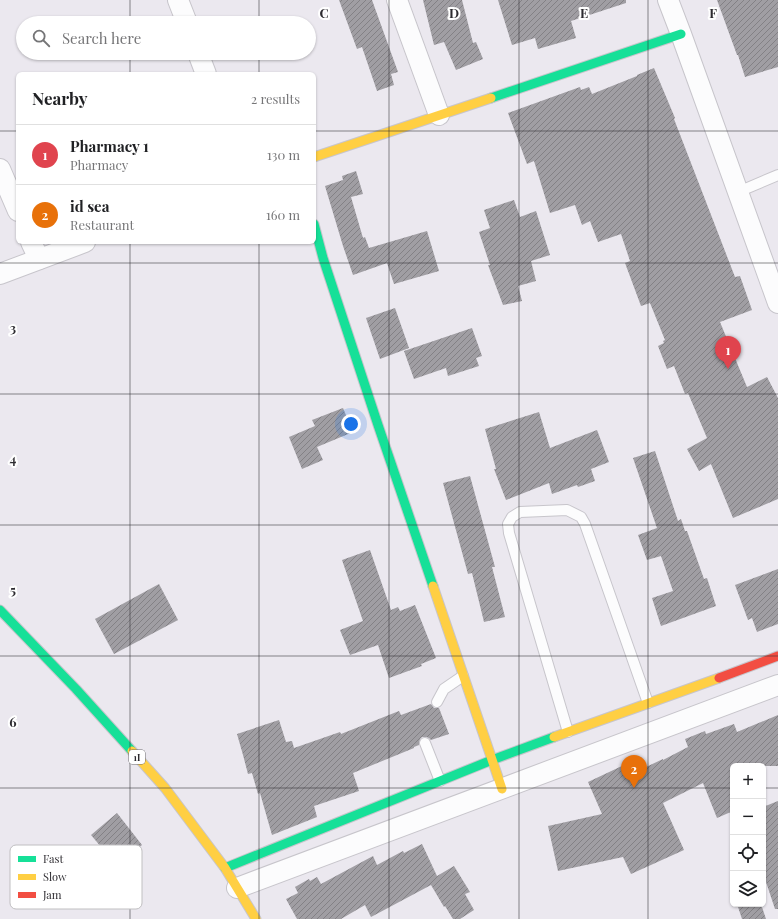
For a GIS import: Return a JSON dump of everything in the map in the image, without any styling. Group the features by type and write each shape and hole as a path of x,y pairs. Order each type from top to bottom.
{"main road":[{"path":"316,156 681,34"},
{"path":"316,232 323,258 378,425 502,788"},
{"name":"1I","path":"0,610 76,689 165,788 225,868 256,919"},
{"path":"225,868 492,760 778,656"}],"street":[{"path":"178,0 184,16"},
{"path":"397,0 439,115"},
{"path":"668,0 738,192 769,268 778,303"},
{"path":"201,60 205,72"},
{"path":"0,169 16,206"},
{"path":"0,274 35,251 74,244"},
{"path":"237,888 778,685"}],"lane":[{"path":"738,192 778,175"},
{"path":"568,732 509,533 508,524 512,517 520,512 567,510 580,518 585,524 648,703"},
{"path":"437,702 444,689 463,676"},
{"path":"425,743 440,781"}],"building":[{"path":"339,0 372,0 398,72 391,74 394,85 377,91 362,47 357,49"},
{"path":"423,0 462,0 473,43 476,42 483,59 456,70 444,42 434,45"},
{"path":"498,0 626,0 626,3 571,21 576,38 538,49 535,38 512,45"},
{"path":"717,0 778,0 778,67 745,77"},
{"path":"654,68 675,118 674,119 735,277 740,276 752,310 720,322 747,387 767,377 778,398 778,499 733,518 711,464 699,471 687,449 707,438 688,393 685,394 674,366 667,369 658,346 664,343 663,341 665,340 650,303 641,306 625,263 630,261 621,234 598,242 590,221 582,225 575,205 550,213 534,161 527,164 508,113 580,87 581,90 589,87 592,94"},
{"path":"356,171 363,194 351,197 363,238 365,237 369,248 427,231 439,271 394,284 387,263 353,275 325,186 343,180 342,176"},
{"path":"514,200 520,217 536,211 550,255 531,261 536,281 518,286 522,301 503,305 488,265 490,265 479,232 490,228 484,210"},
{"path":"395,308 409,348 380,359 366,318"},
{"path":"472,328 482,356 476,358 479,366 448,376 446,368 414,379 404,351"},
{"path":"343,408 353,432 317,447 323,460 302,469 289,437 315,426 312,420"},
{"path":"539,412 550,448 597,430 609,462 591,469 595,481 578,487 577,485 552,494 549,483 506,500 494,469 496,469 485,429"},
{"path":"655,451 678,521 681,519 685,531 687,531 704,579 707,578 716,606 661,626 652,598 673,591 661,556 647,560 638,535 657,528 633,458"},
{"path":"470,476 495,567 492,567 505,617 484,622 472,573 468,574 443,483"},
{"path":"370,550 391,610 398,607 400,611 415,605 436,658 421,664 422,666 389,678 378,645 350,655 340,630 363,621 342,560"},
{"path":"778,569 778,624 757,632 752,618 748,620 735,585"},
{"path":"159,584 178,620 114,654 95,619"},
{"path":"431,704 434,708 439,708 449,734 431,740 426,737 422,737 419,745 414,748 353,773 359,791 314,806 317,817 272,835 260,793 258,794 252,773 248,774 237,734 279,720 286,742 292,741 294,748 340,732 341,734 399,711 401,715"},
{"path":"778,715 778,766 766,766 766,763 730,763 730,812 717,818 703,783 663,803 684,850 631,874 623,857 558,871 548,826 602,814 588,782 641,757 646,767 663,760 688,747 685,739 705,731 706,734 734,724 737,732"},
{"path":"778,801 778,909 775,909 766,882 766,806"},
{"path":"117,813 142,845 99,845 91,835"},
{"path":"422,844 437,876 454,866 470,892 465,894 474,910 460,919 453,919 431,885 371,917 365,905 341,919 297,919 286,899 298,893 295,887 309,879 310,881 317,877 321,884 373,856 377,865 403,851 404,853"},
{"path":"738,907 762,907 766,919 742,919"}],"traffic: fast":[{"path":"491,98 681,34"},
{"path":"316,232 323,258 378,425 433,586"},
{"path":"0,610 76,689 132,751"},
{"path":"225,868 492,760 554,737"}],"traffic: slow":[{"path":"316,156 491,98"},
{"path":"433,586 502,789"},
{"path":"554,737 719,678"},
{"path":"132,751 165,788 225,868 256,919"}],"traffic: jam":[{"path":"719,678 778,656"}],"place":[{"name":"Pharmacy 1","path":"728,369"},
{"name":"id sea","path":"634,788"}]}
